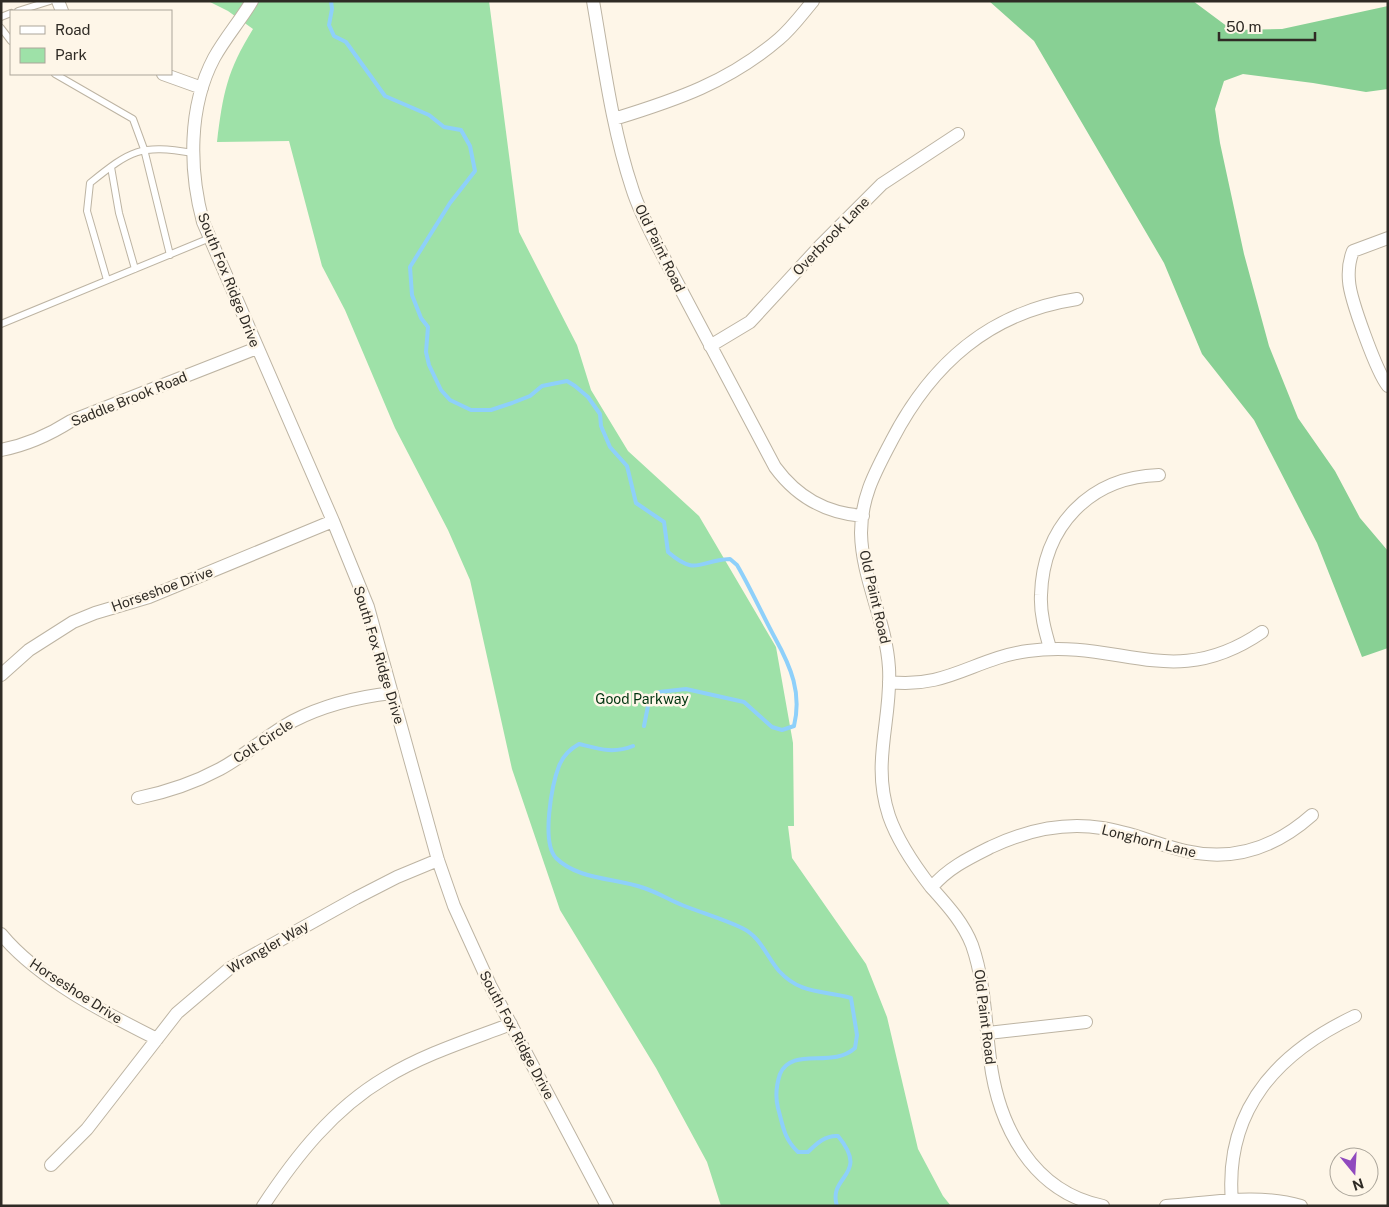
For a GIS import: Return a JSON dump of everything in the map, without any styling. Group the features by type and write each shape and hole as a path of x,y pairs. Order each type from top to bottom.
{"street":[{"name":"South Fox Ridge Drive","path":"252,1 213,60 202,88 193,152 196,198 210,238 256,348 333,521 368,607 438,860 471,946 606,1206"},
{"name":"Old Paint Road","path":"593,1 614,119 632,188 644,221 775,467 785,480 814,503 830,510 863,516 863,558 886,642 889,682 881,747 884,795 898,838 932,887 959,920 970,941 982,985 994,1084 1003,1113 1024,1156 1037,1171 1054,1186 1072,1196 1103,1206"},
{"path":"614,119 686,96 736,71 781,38 813,1"},
{"path":"166,75 202,88"},
{"name":"Overbrook Lane","path":"710,346 750,322 820,246 882,184 958,134"},
{"path":"1388,238 1353,251 1349,260 1349,283 1368,346 1388,386"},
{"path":"863,516 870,484 879,463 902,419 918,394 936,373 980,335 1012,316 1036,307 1077,298"},
{"name":"Saddle Brook Road","path":"1,450 28,444 51,434 71,421 256,348"},
{"path":"1050,648 1042,616 1041,596 1048,554 1057,536 1077,507 1104,487 1122,480 1159,475"},
{"name":"Horseshoe Drive","path":"1,675 29,650 73,622 95,613 149,597 333,521"},
{"path":"889,682 919,683 938,680 1000,657 1050,648 1083,649 1141,660 1183,662 1206,659 1229,652 1262,632"},
{"name":"Colt Circle","path":"138,798 165,792 220,769 294,721 319,710 353,699 392,693"},
{"name":"Longhorn Lane","path":"932,887 964,861 1005,841 1050,828 1100,828 1123,832 1185,851 1225,855 1263,847 1282,839 1312,815"},
{"name":"Wrangler Way","path":"51,1165 87,1129 177,1013 230,968 356,898 397,877 438,860"},
{"name":"Horseshoe Drive","path":"1,934 17,952 60,984 104,1013 157,1039"},
{"path":"1232,1202 1230,1174 1236,1140 1243,1119 1256,1094 1288,1057 1308,1041 1356,1016"},
{"path":"988,1033 1086,1022"},
{"path":"263,1206 316,1135 361,1094 386,1077 418,1061 511,1024"},
{"path":"1166,1206 1274,1200 1301,1206"}],"lane":[{"path":"21,10 50,1"},
{"path":"1,28 10,40"},
{"path":"57,75 133,119 144,149 170,255"},
{"path":"107,280 87,211 90,183 118,160 144,149 160,147 193,152"},
{"path":"111,167 119,213 135,269"},
{"path":"1,324 210,238"}],"green space":[{"name":"Good Parkway","path":"208,1 489,1 519,232 577,345 591,390 628,451 699,516 776,647 793,743 794,826 788,826 792,858 866,964 887,1017 918,1149 943,1196 951,1206 721,1206 707,1162 656,1068 560,910 512,769 470,580 448,530 395,428 345,310 322,266 289,141 217,142 224,96 232,70 253,29 228,11"},
{"path":"989,1 1193,1 1232,30 1282,29 1388,6 1388,89 1366,92 1243,74 1224,81 1215,109 1220,143 1244,254 1269,346 1298,418 1335,471 1360,518 1388,551 1388,648 1362,657 1317,543 1254,420 1202,354 1164,263 1034,41"}],"waterway":[{"path":"331,1 332,9 329,25 334,36 346,42 385,96 429,115 444,127 461,130 470,146 475,171 450,203 410,267 412,295 421,318 428,327 426,352 429,365 441,390 450,400 471,410 491,410 530,396 542,386 567,381 575,386 588,397 600,414 601,426 610,447 627,466 636,503 664,522 668,552 686,564 698,565 730,559 737,565 786,659 796,691 797,702 794,726 782,730 772,727 744,702 686,689 659,692 649,701 644,726"},
{"path":"633,746 612,750 579,744 565,756 556,774 549,813 549,839 552,850 556,858 575,871 644,888 742,928 754,936 774,965 787,979 804,988 851,998 857,1035 855,1048 846,1054 835,1057 794,1061 786,1066 780,1074 776,1091 777,1104 785,1132 798,1152 808,1152 822,1140 834,1136 838,1136 847,1149 850,1168 838,1188 836,1196 837,1206"}]}
